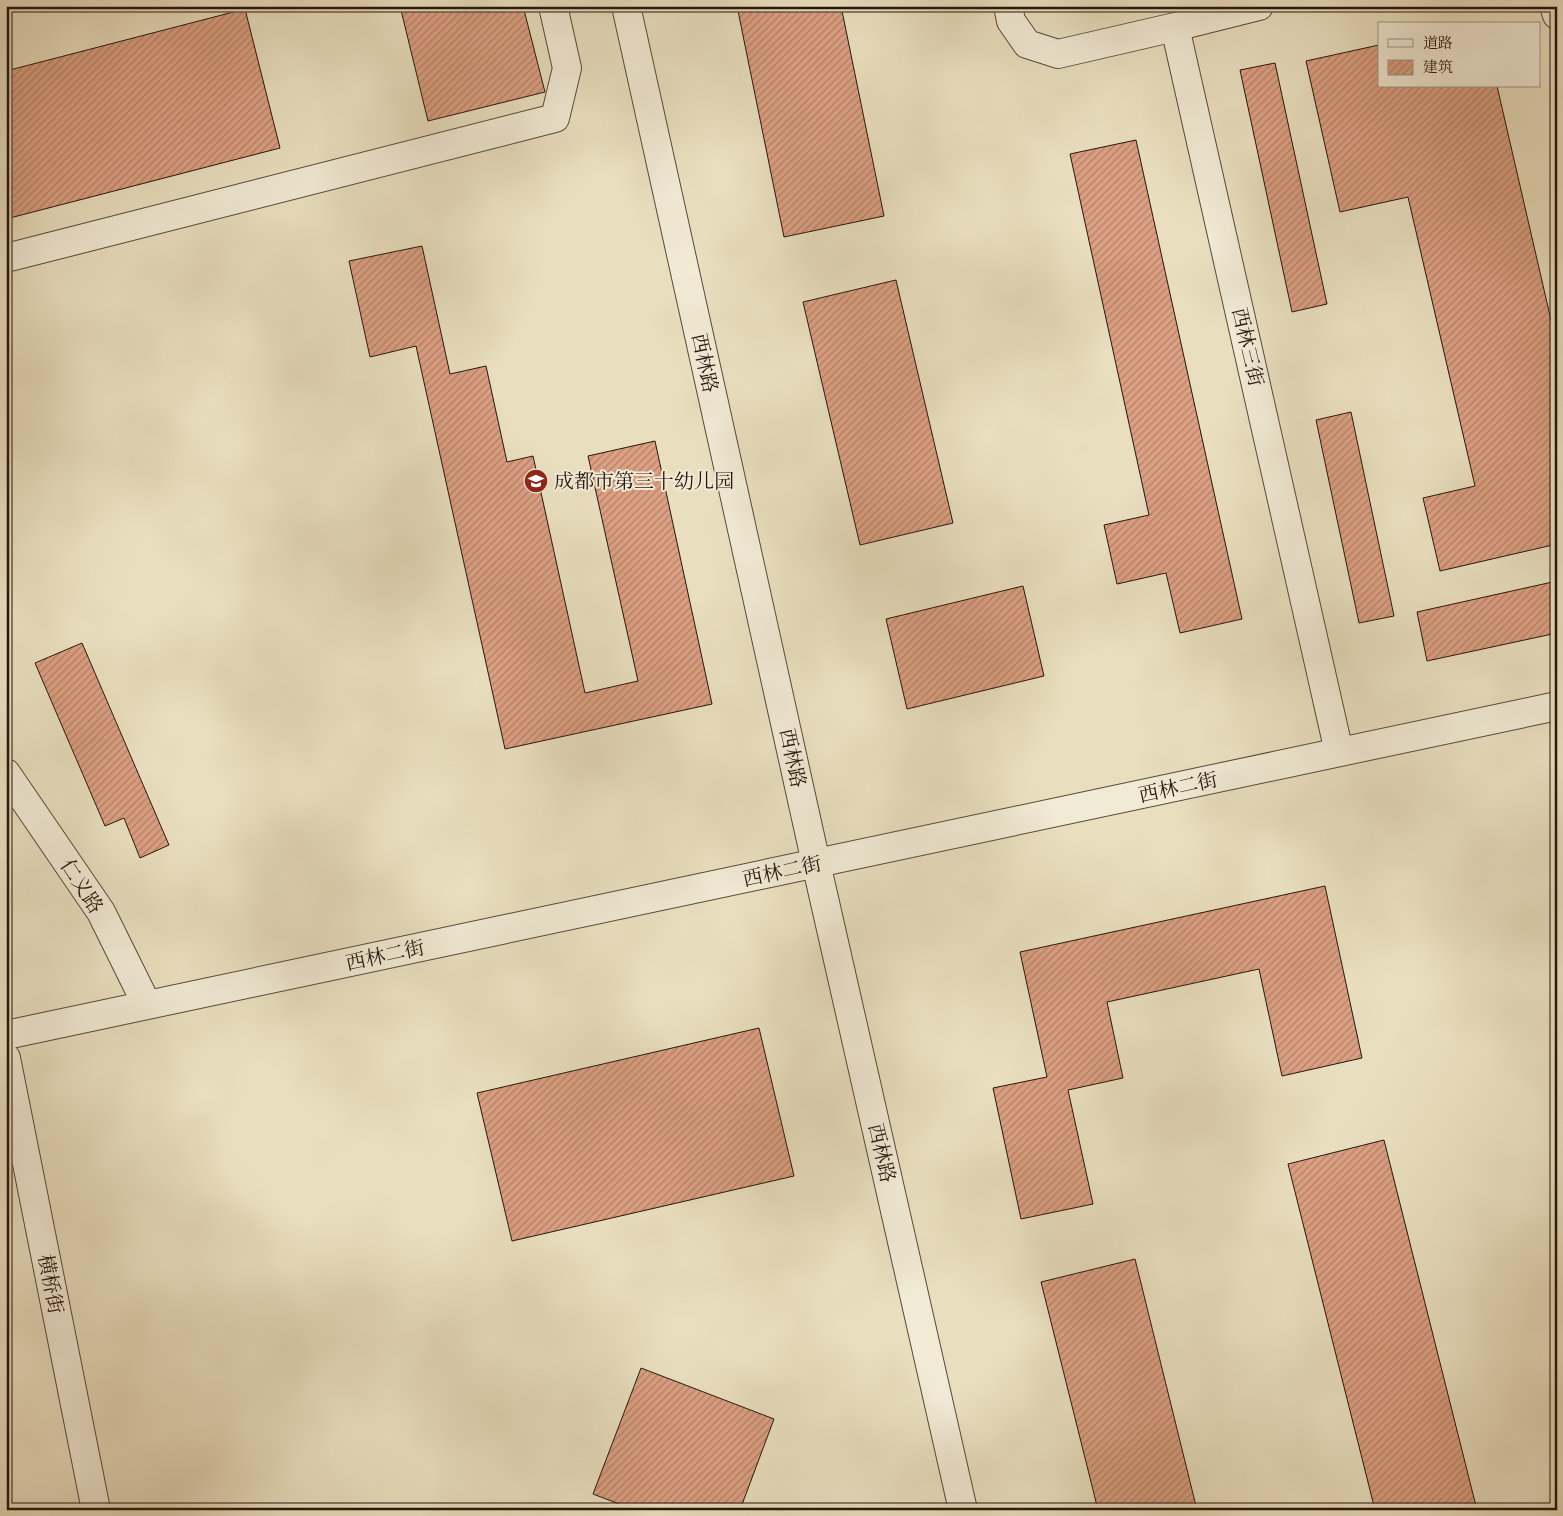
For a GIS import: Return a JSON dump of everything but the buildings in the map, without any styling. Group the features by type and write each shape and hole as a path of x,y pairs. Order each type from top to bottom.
{"street":[{"path":"6,258 554,118 567,68 553,6"},
{"name":"西林路","path":"626,6 816,863 963,1510"},
{"path":"1008,6 1011,22 1027,44 1058,54 1259,6"},
{"path":"1554,6 1557,15"},
{"name":"西林三街","path":"1175,27 1339,752"},
{"name":"西林二街","path":"6,1035 1557,706"},
{"name":"仁义路","path":"6,773 101,912 147,1005"},
{"name":"横桥街","path":"6,1058 96,1510"}],"place":[{"name":"成都市第三十幼儿园","path":"536,481"}]}
